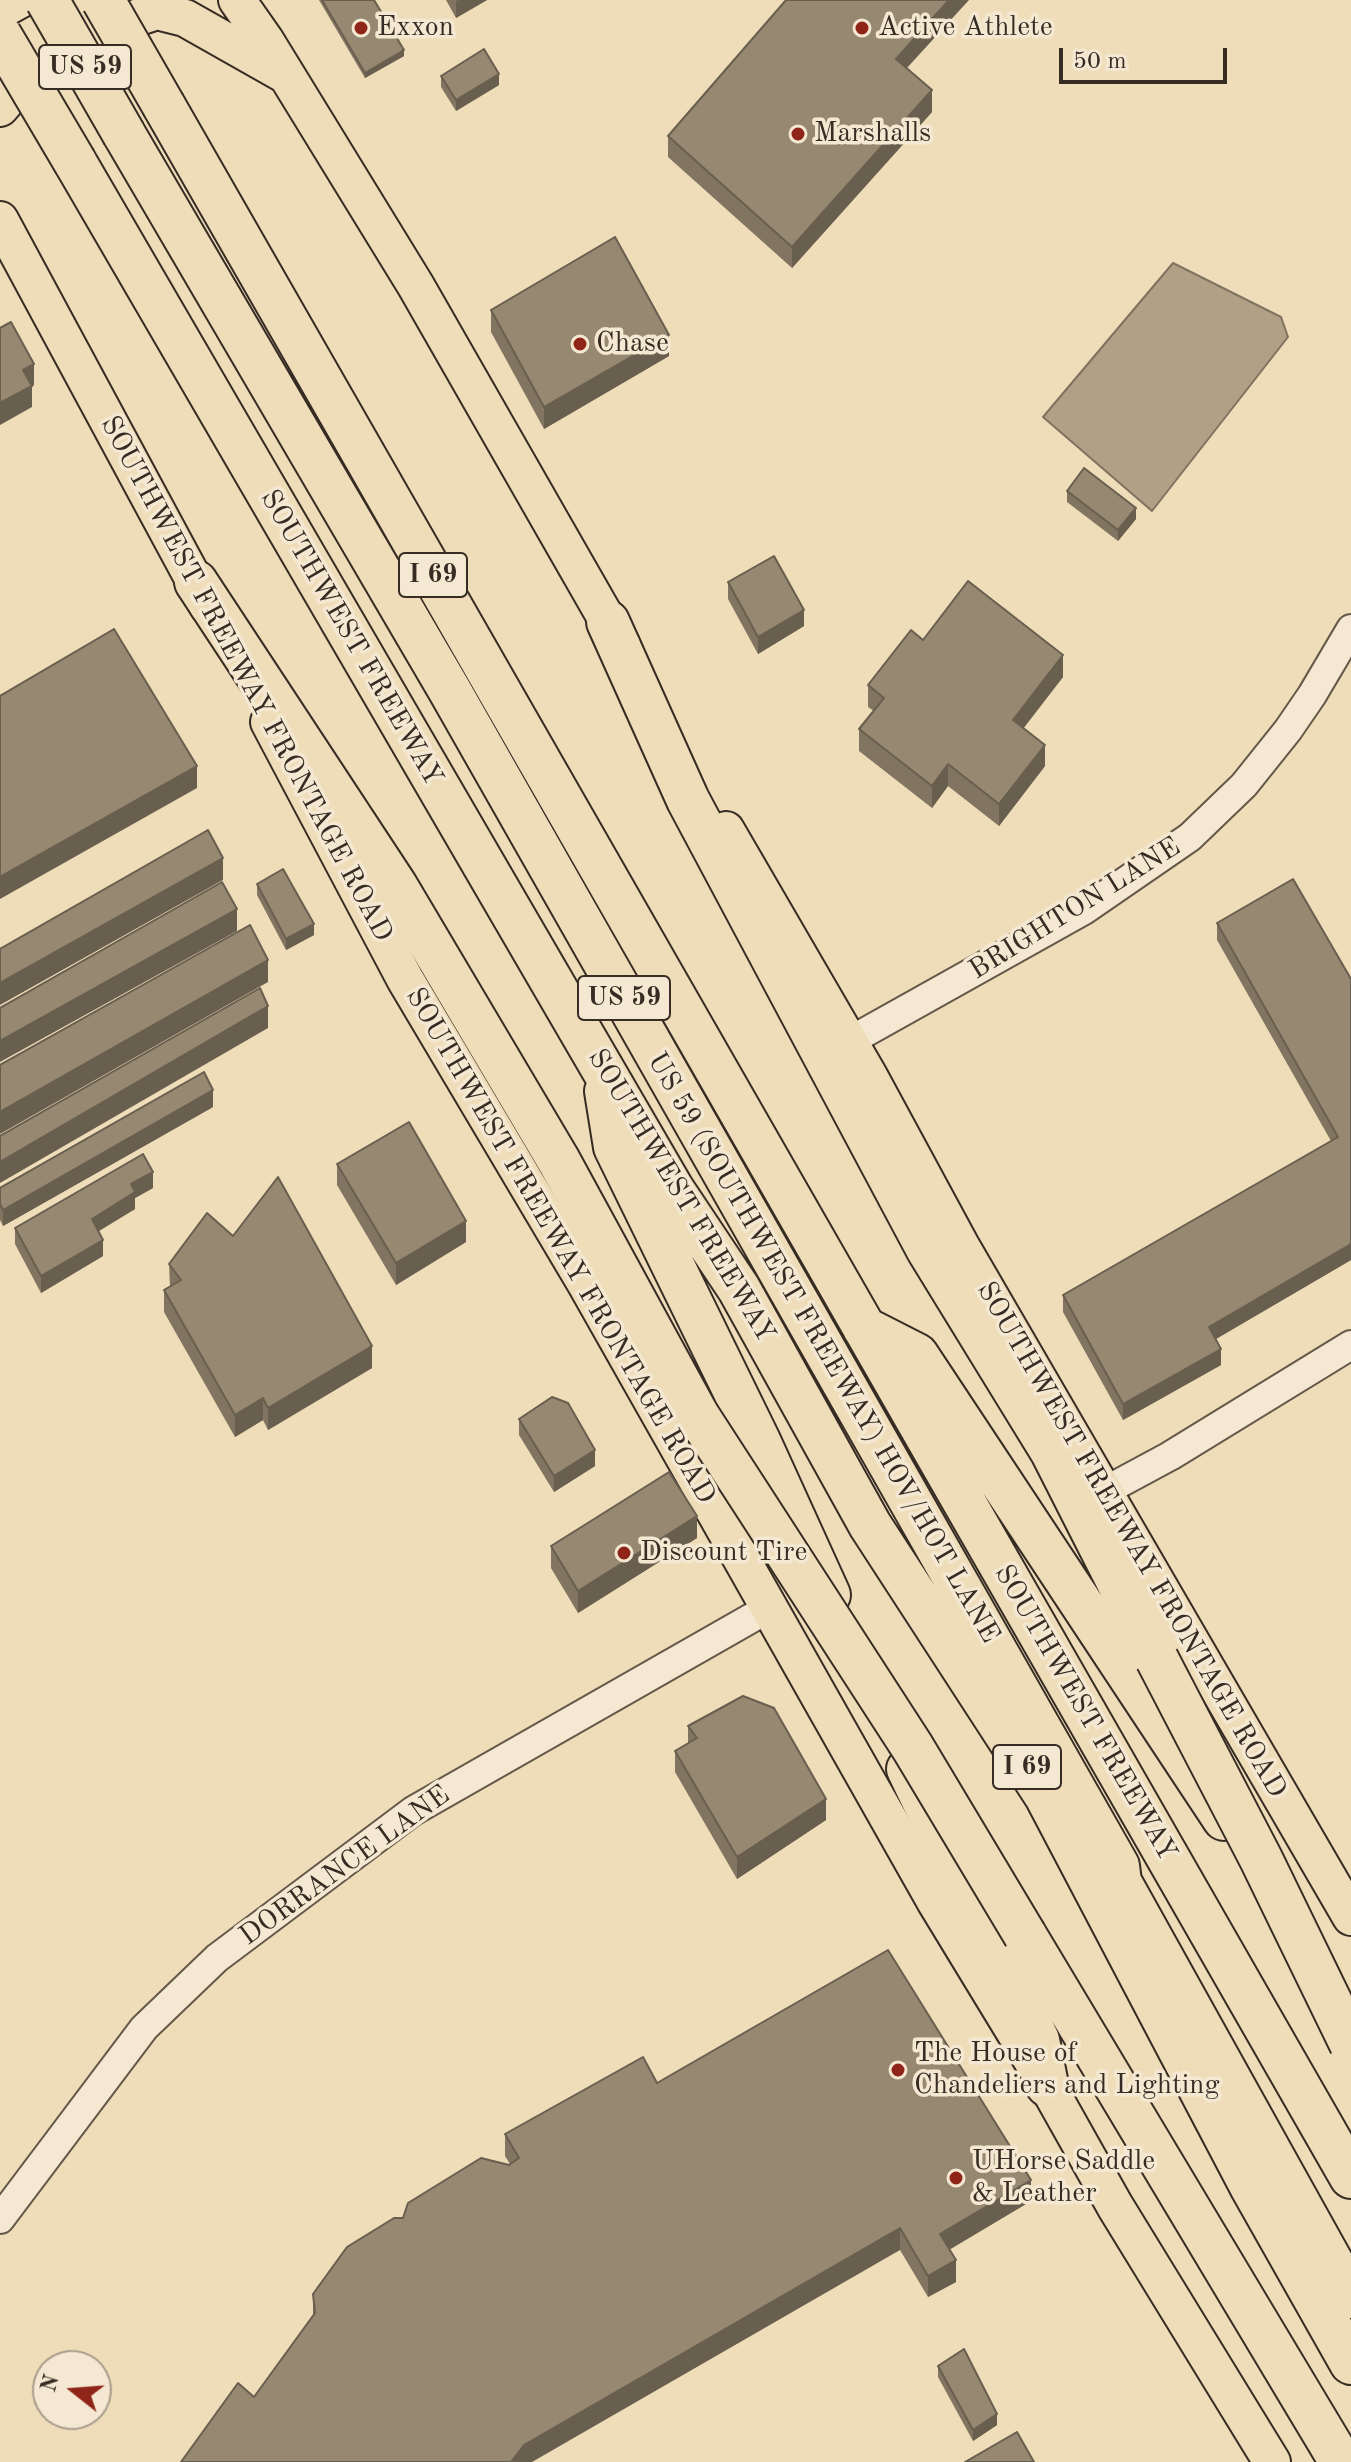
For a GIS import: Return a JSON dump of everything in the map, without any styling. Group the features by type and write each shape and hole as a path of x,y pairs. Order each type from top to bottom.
{"highway":[{"name":"US 59 (SOUTHWEST FREEWAY) HOV/HOT LANE","path":"47,0 450,691 1118,1866"},
{"name":"SOUTHWEST FREEWAY","path":"100,0 164,106 1351,2177"},
{"name":"SOUTHWEST FREEWAY","path":"0,35 673,1190 739,1289 870,1525 1046,1796 1252,2188 1351,2363"},
{"path":"196,582 396,886 559,1161 698,1416 913,1748 1341,2462"},
{"path":"608,622 688,800 928,1250 1052,1452 1261,1859 1351,2044"},
{"path":"601,1063 615,1147 759,1441 942,1842 1038,2040 1047,2085"},
{"path":"864,1328 917,1355 1351,2010"},
{"name":"SOUTHWEST FREEWAY","path":"1118,1866 1133,1874 1351,2257"},
{"name":"SOUTHWEST FREEWAY","path":"1118,1866 1120,1882 1351,2297"}],"main road":[{"path":"0,54 100,0"},
{"name":"SOUTHWEST FREEWAY FRONTAGE ROAD","path":"237,0 416,286 869,1076 961,1246 1351,1917"},
{"path":"0,108 18,87 133,19 157,11 185,18 286,75"},
{"name":"SOUTHWEST FREEWAY FRONTAGE ROAD","path":"0,220 196,582 405,979 586,1284 935,1901 1047,2085 1115,2206 1272,2462"}],"street":[{"name":"BRIGHTON LANE","path":"848,1042 1084,910 1190,837 1244,785 1288,730 1351,629"},
{"path":"1105,1491 1170,1456 1351,1345"},
{"name":"DORRANCE LANE","path":"0,2219 144,2028 217,1958 413,1811 769,1608"}],"shaded area":[{"path":"1173,263 1281,317 1288,337 1152,511 1043,417"}],"building":[{"name":"Exxon","path":"322,0 374,0 404,50 365,73"},
{"path":"786,0 949,0 896,59 932,90 792,247 668,136"},
{"path":"484,49 499,74 456,100 441,76"},
{"name":"Chase","path":"615,237 669,335 544,407 491,310"},
{"path":"11,322 34,364 23,370 32,386 0,403 0,328"},
{"path":"1084,468 1136,508 1118,530 1067,491"},
{"path":"774,556 804,610 758,637 728,582"},
{"path":"968,581 1063,655 1013,720 1045,745 999,804 948,764 932,786 859,729 884,698 868,685 911,630 923,640"},
{"path":"114,629 197,766 0,877 0,696"},
{"path":"208,830 223,858 0,983 0,949"},
{"path":"283,869 314,924 286,939 257,884"},
{"path":"1293,879 1351,979 1351,1244 1209,1327 1221,1349 1123,1404 1063,1295 1338,1137 1217,923"},
{"path":"222,882 237,909 0,1041 0,1008"},
{"path":"250,925 268,960 0,1112 0,1065"},
{"path":"260,988 268,1006 0,1162 0,1136"},
{"path":"204,1072 213,1090 3,1210 0,1188"},
{"path":"409,1122 466,1221 396,1263 337,1164"},
{"path":"143,1154 153,1172 131,1184 135,1192 92,1219 103,1240 41,1276 15,1228"},
{"path":"278,1177 372,1346 268,1408 263,1398 235,1415 164,1290 181,1280 169,1264 207,1213 233,1236"},
{"path":"552,1397 568,1403 595,1450 554,1476 519,1419"},
{"path":"669,1472 697,1516 578,1591 551,1546"},
{"path":"743,1696 774,1708 826,1799 737,1857 675,1751 697,1738 688,1726"},
{"path":"888,1950 1031,2180 940,2234 956,2260 928,2276 900,2228 524,2445 511,2462 181,2462 238,2383 254,2397 315,2313 313,2294 347,2247 394,2218 403,2218 408,2203 481,2158 509,2165 519,2158 505,2134 643,2057 657,2083"},
{"path":"964,2349 997,2414 973,2430 938,2366"},
{"path":"1017,2432 1034,2462 965,2462"}],"place":[{"name":"Exxon","path":"361,28"},
{"name":"Active Athlete","path":"862,28"},
{"name":"Marshalls","path":"798,134"},
{"name":"Chase","path":"580,344"},
{"name":"Discount Tire","path":"624,1553"},
{"name":"The House of Chandeliers and Lighting","path":"898,2070"},
{"name":"UHorse Saddle & Leather","path":"956,2178"}]}
